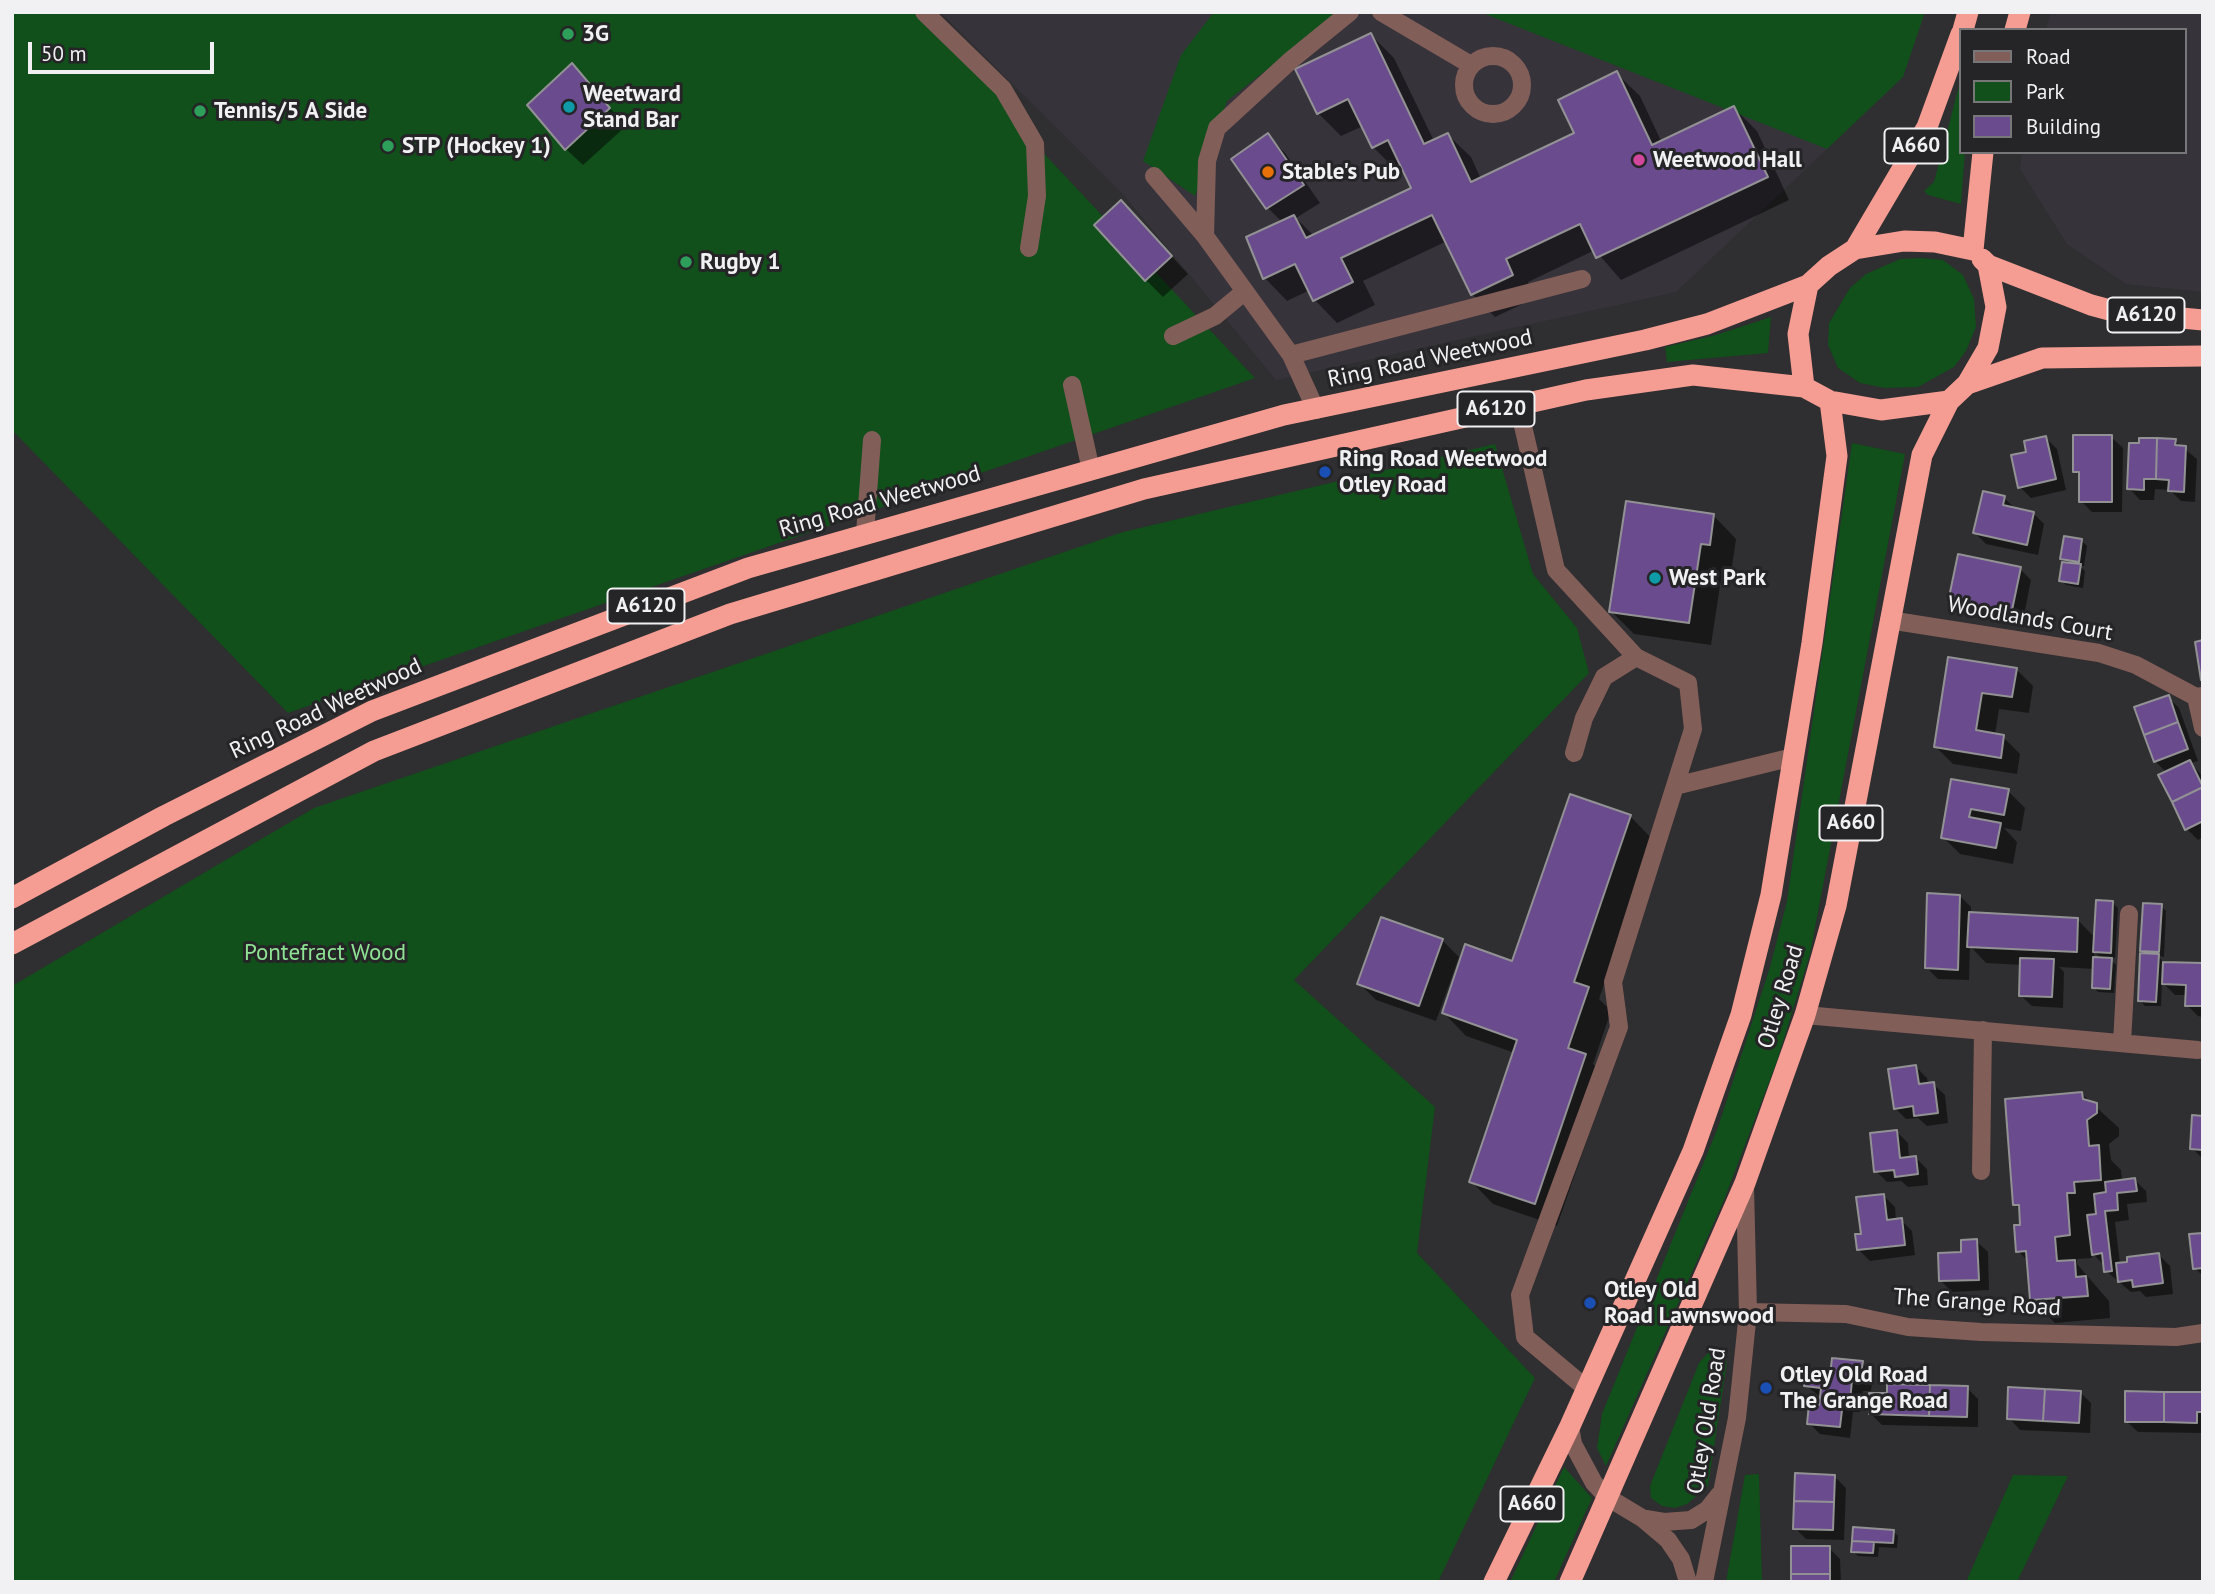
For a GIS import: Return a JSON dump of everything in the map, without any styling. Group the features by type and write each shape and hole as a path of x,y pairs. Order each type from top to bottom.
{"highway":[{"name":"A660","path":"1854,249 1927,127 1960,37"},
{"name":"A660","path":"1973,250 1983,154"},
{"name":"A6120","path":"1808,285 1854,249 1904,241 1935,242 1973,250 1988,265 2071,299 2117,312 2203,320"},
{"name":"A6120","path":"12,944 374,751 730,614 1144,489 1518,404 1586,390 1693,375 1804,387 1830,401 1881,410 1949,401 1967,384 1988,348 1996,307 1988,265"},
{"path":"1804,387 1798,334 1808,285"},
{"name":"Ring Road Weetwood","path":"12,898 164,816 372,712 748,568 1284,415 1645,340 1707,324 1808,285"},
{"name":"A6120","path":"1967,384 2042,358 2203,356"},
{"name":"Otley Road","path":"1494,1582 1570,1426 1693,1151 1741,1015 1771,895 1833,499 1837,456 1830,401"},
{"name":"Otley Road","path":"1570,1582 1745,1183 1805,1015 1836,906 1922,454 1949,401"}],"street":[{"path":"924,12 1003,89 1035,144 1037,196 1029,248"},
{"path":"1205,236 1207,161 1217,128 1291,60 1350,12"},
{"path":"1381,12 1471,65"},
{"path":"1154,176 1205,236 1291,355 1316,410"},
{"path":"1291,355 1582,279"},
{"path":"1173,335 1215,316 1244,292"},
{"path":"1072,385 1091,470"},
{"path":"1518,404 1556,570 1636,657 1688,683 1693,729 1613,982 1619,1027 1520,1295 1525,1337 1587,1389"},
{"path":"865,533 872,440"},
{"name":"Woodlands Court","path":"1889,620 2099,653 2136,666 2199,697 2203,728"},
{"path":"1574,753 1584,718 1604,677 1636,657"},
{"path":"1675,786 1793,757"},
{"path":"2122,1044 2129,914"},
{"path":"1805,1015 2198,1051"},
{"path":"1981,1171 1983,1030"},
{"name":"Otley Old Road","path":"1704,1582 1737,1418 1748,1312 1745,1183"},
{"name":"The Grange Road","path":"1748,1312 1846,1314 1908,1327 1981,1332 2176,1337 2203,1333"},
{"path":"1570,1426 1582,1464 1608,1497 1642,1518 1668,1540 1681,1559 1688,1582"},
{"path":"1642,1518 1664,1522 1691,1520 1707,1510 1722,1493"}],"shaded area":[{"path":"940,12 1925,12 1903,77 1676,292 1276,380 1124,195"},
{"path":"2051,12 2203,12 2203,292 2126,284 2067,244 2020,169 2022,154 2187,154 2187,28 2047,28"}],"green space":[{"path":"12,12 924,12 1003,89 1035,144 1255,378 288,713 12,430"},
{"path":"1214,12 1340,12 1227,101 1195,196 1143,161 1181,55"},
{"path":"1480,12 1925,12 1903,77 1827,149"},
{"path":"1960,82 1960,154 1965,154 1961,204 1928,195 1924,191 1934,182"},
{"path":"1900,259 1943,260 1963,275 1974,299 1976,327 1966,351 1954,367 1918,387 1885,388 1860,383 1838,368 1828,345 1829,323 1850,288 1866,274"},
{"path":"1771,317 1768,353 1667,362 1665,347 1716,335"},
{"path":"1852,443 1905,454 1810,954 1777,1061 1724,1200 1606,1466 1597,1448 1602,1414 1718,1127 1770,967 1787,901"},
{"name":"Pontefract Wood","path":"1495,444 1533,574 1577,628 1589,673 1294,980 1435,1107 1417,1253 1535,1378 1438,1582 12,1582 12,986 314,808 1123,532"},
{"path":"1708,1353 1718,1353 1727,1362 1708,1486 1687,1504 1675,1508 1662,1506 1651,1498 1650,1486 1699,1363"},
{"path":"1564,1467 1592,1498 1554,1582 1510,1582"},
{"path":"1759,1474 1762,1582 1726,1582 1745,1475"},
{"path":"2013,1475 2068,1476 2017,1582 1966,1582"}],"building":[{"name":"Weetwood Hall","path":"1371,33 1424,144 1448,133 1471,182 1574,133 1558,100 1617,71 1652,145 1734,106 1768,177 1596,258 1580,224 1506,259 1513,275 1471,295 1432,215 1341,258 1353,282 1313,301 1295,264 1263,279 1246,237 1294,215 1306,238 1411,188 1388,140 1372,148 1348,99 1317,114 1295,69"},
{"name":"Weetward Stand Bar","path":"572,63 610,108 565,150 527,105"},
{"name":"Stable's Pub","path":"1268,133 1304,185 1266,209 1231,159"},
{"path":"1121,200 1172,256 1145,281 1094,225"},
{"path":"2073,435 2112,435 2112,502 2079,502 2079,472 2073,472"},
{"path":"2046,436 2056,479 2018,488 2011,455 2026,452 2024,441"},
{"path":"2139,438 2157,438 2156,479 2144,479 2144,490 2127,489 2129,443 2139,443"},
{"path":"2157,438 2176,439 2175,445 2186,446 2184,492 2168,491 2169,480 2156,479"},
{"path":"1983,491 2005,496 2003,505 2034,512 2027,545 1973,533"},
{"name":"West Park","path":"1626,501 1714,514 1710,545 1701,544 1689,623 1609,612"},
{"path":"2064,536 2082,539 2079,562 2060,559"},
{"path":"1958,554 2021,567 2011,615 1948,602"},
{"path":"2062,562 2081,564 2078,584 2059,581"},
{"path":"2203,640 2203,680 2201,680 2195,642"},
{"path":"1948,657 2017,668 2012,697 1982,693 1976,730 2004,735 2001,758 1934,747"},
{"path":"2169,695 2178,722 2144,735 2134,707"},
{"path":"2178,722 2188,749 2154,762 2144,735"},
{"path":"2190,760 2203,787 2172,802 2158,775"},
{"path":"1951,779 2009,789 2004,815 1971,809 1969,817 2001,823 1996,848 1941,838"},
{"path":"2203,787 2203,821 2185,830 2172,802"},
{"path":"1570,794 1631,815 1574,982 1589,987 1568,1048 1586,1054 1535,1204 1469,1182 1517,1040 1442,1013 1465,944 1512,961"},
{"path":"1927,893 1960,895 1958,970 1925,968"},
{"path":"2096,900 2113,901 2111,953 2093,952"},
{"path":"2143,903 2162,904 2159,952 2140,951"},
{"path":"1969,912 2078,918 2077,952 1967,947"},
{"path":"1381,917 1443,939 1419,1006 1357,984"},
{"path":"2140,953 2159,954 2156,1002 2138,1001"},
{"path":"2093,957 2112,958 2110,989 2092,988"},
{"path":"2020,958 2054,959 2052,997 2019,996"},
{"path":"2163,962 2203,963 2203,1006 2185,1006 2186,985 2162,984"},
{"path":"1916,1065 1919,1084 1934,1082 1938,1113 1914,1116 1913,1106 1894,1109 1888,1069"},
{"path":"2082,1092 2083,1099 2097,1103 2097,1113 2087,1120 2089,1146 2099,1145 2101,1180 2074,1182 2075,1193 2067,1193 2070,1235 2055,1237 2057,1261 2075,1260 2076,1277 2086,1276 2088,1296 2030,1300 2026,1251 2016,1252 2014,1225 2020,1225 2019,1205 2013,1205 2005,1099"},
{"path":"2192,1115 2203,1116 2203,1150 2190,1149"},
{"path":"1897,1130 1900,1158 1916,1156 1918,1174 1895,1177 1894,1170 1874,1172 1870,1133"},
{"path":"2135,1178 2137,1191 2117,1193 2118,1210 2105,1211 2112,1271 2104,1272 2102,1253 2092,1255 2087,1215 2096,1214 2094,1194 2106,1192 2105,1182"},
{"path":"1884,1194 1887,1220 1902,1218 1905,1245 1857,1250 1855,1234 1861,1234 1856,1197"},
{"path":"2203,1233 2203,1268 2193,1269 2189,1234"},
{"path":"1977,1239 1979,1280 1939,1281 1938,1253 1961,1252 1961,1240"},
{"path":"2159,1253 2163,1283 2133,1287 2132,1280 2118,1282 2116,1263 2127,1262 2127,1257"},
{"path":"1832,1358 1863,1361 1860,1381 1852,1380 1850,1402 1843,1401 1840,1427 1807,1424 1809,1404 1819,1405 1821,1388 1804,1386 1805,1374 1830,1376"},
{"path":"1887,1384 1930,1385 1929,1416 1869,1414 1869,1393 1887,1393"},
{"path":"1930,1385 1968,1386 1967,1417 1929,1416"},
{"path":"2008,1387 2045,1389 2043,1421 2007,1419"},
{"path":"2045,1389 2081,1391 2079,1423 2043,1421"},
{"path":"2125,1391 2164,1392 2164,1422 2125,1422"},
{"path":"2164,1392 2203,1392 2203,1412 2197,1412 2197,1423 2164,1422"},
{"path":"1795,1473 1835,1475 1834,1502 1794,1501"},
{"path":"1794,1501 1834,1502 1833,1530 1793,1529"},
{"path":"1853,1527 1894,1530 1893,1543 1852,1541"},
{"path":"1852,1541 1874,1542 1873,1553 1851,1552"},
{"path":"1791,1546 1830,1546 1830,1574 1791,1574"},
{"path":"1791,1574 1830,1574 1830,1582 1791,1582"}],"place":[{"name":"3G","path":"568,34"},
{"name":"Weetward Stand Bar","path":"569,107"},
{"name":"Tennis/5 A Side","path":"200,111"},
{"name":"STP (Hockey 1)","path":"388,146"},
{"name":"Weetwood Hall","path":"1639,160"},
{"name":"Stable's Pub","path":"1268,172"},
{"name":"Rugby 1","path":"686,262"},
{"name":"Ring Road Weetwood Otley Road","path":"1325,472"},
{"name":"West Park","path":"1655,578"},
{"name":"Otley Old Road Lawnswood","path":"1590,1303"},
{"name":"Otley Old Road The Grange Road","path":"1766,1388"}]}
